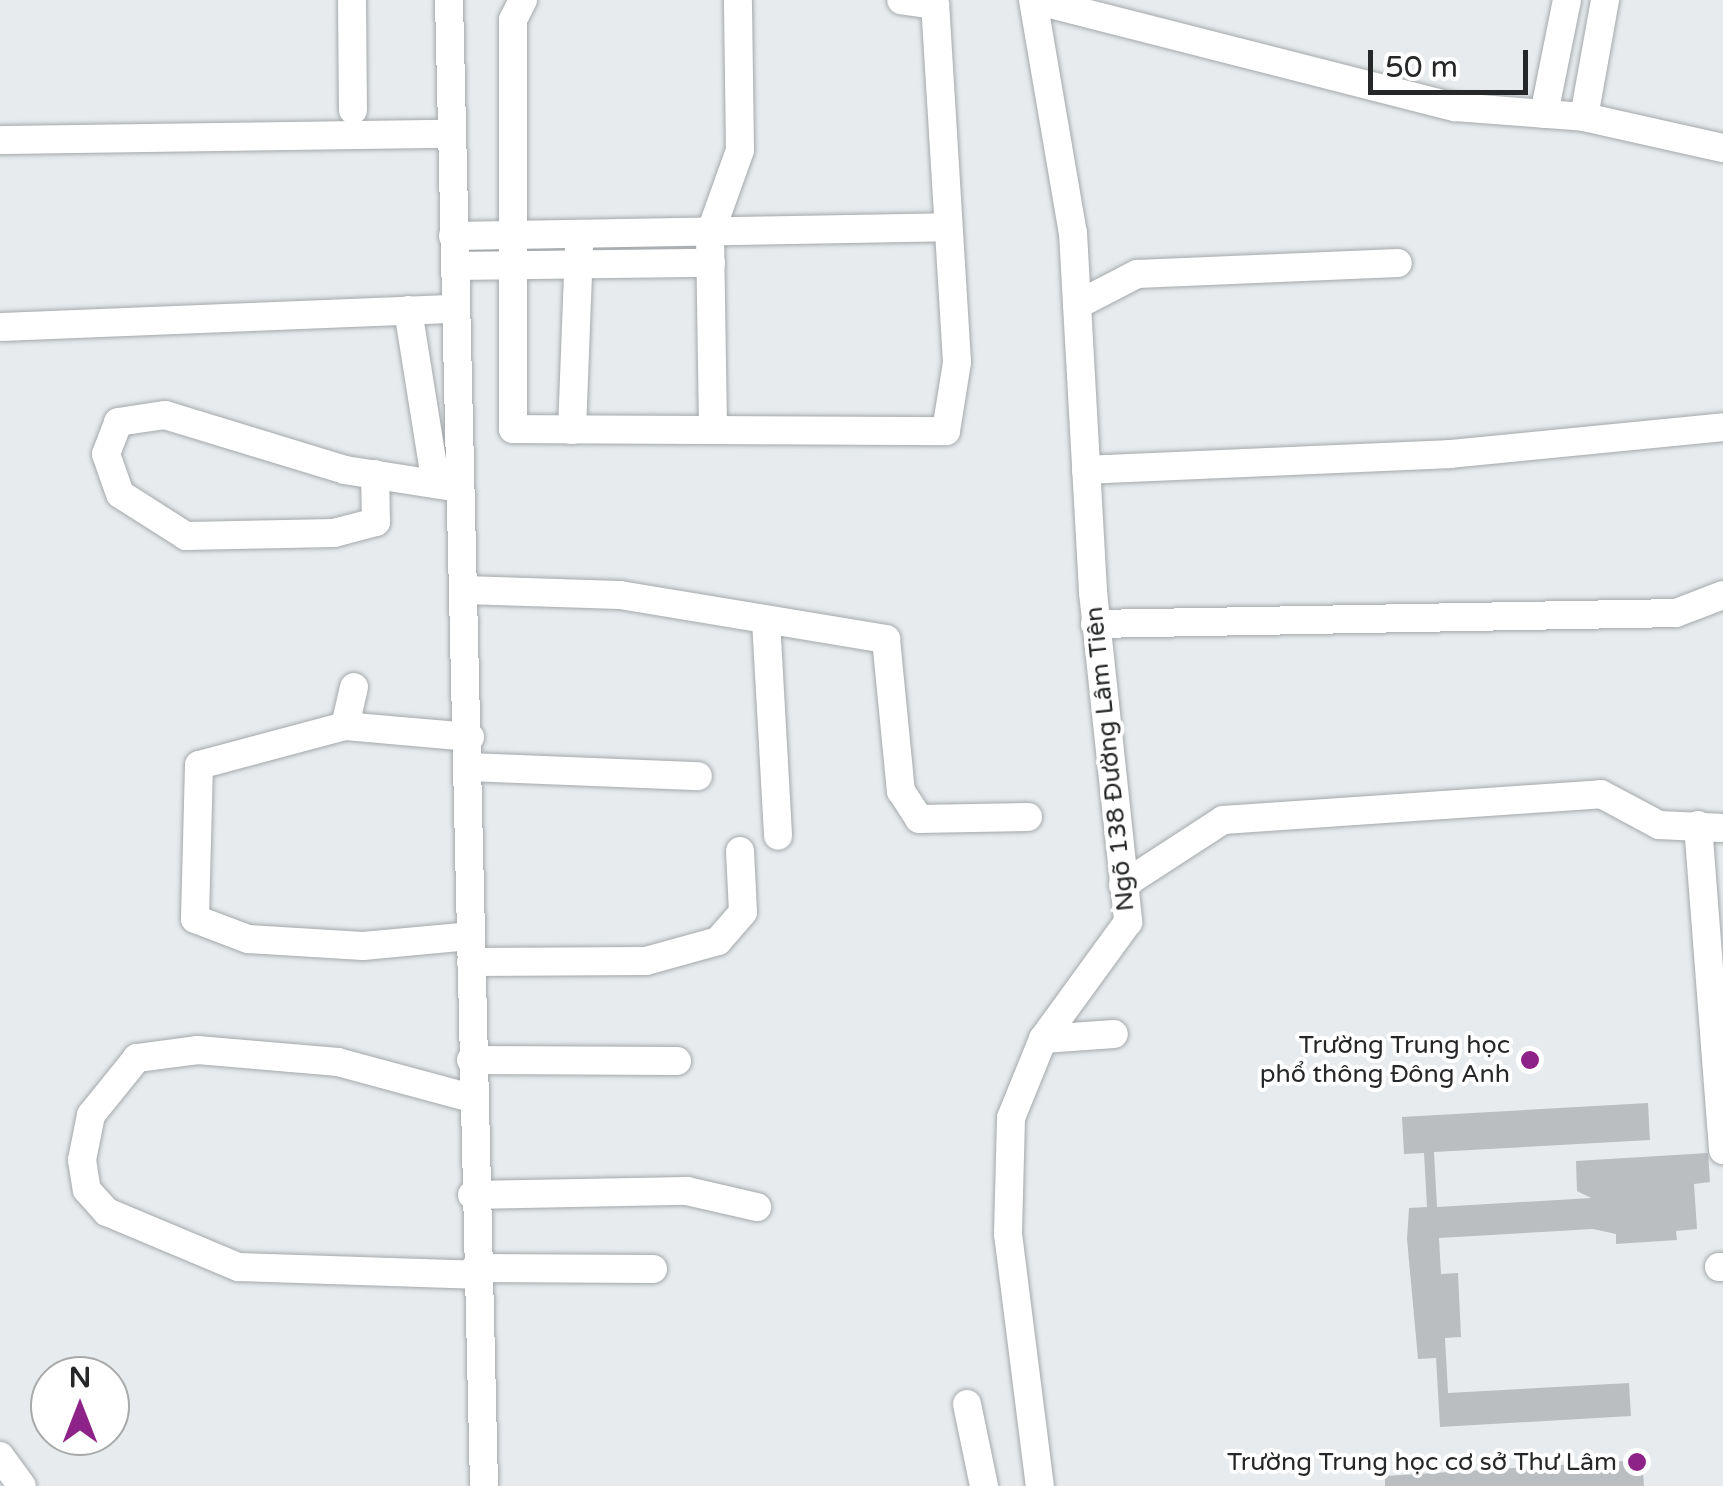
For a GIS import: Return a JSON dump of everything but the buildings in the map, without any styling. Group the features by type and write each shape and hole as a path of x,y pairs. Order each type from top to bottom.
{"street":[{"path":"352,0 353,110"},
{"path":"448,486 455,266 449,0"},
{"path":"523,0 513,20 513,429 946,430 956,362 935,5 901,0"},
{"path":"714,428 710,234 740,150 738,0"},
{"path":"1033,0 1456,107 1584,117 1723,148"},
{"name":"Ngõ 138 Đường Lâm Tiên","path":"1033,0 1077,305 1096,624 1128,922 1043,1039 1011,1118 1008,1234 1040,1486"},
{"path":"1544,114 1567,0"},
{"path":"1584,117 1605,0"},
{"path":"0,140 451,134"},
{"path":"453,236 948,227"},
{"path":"572,430 578,232"},
{"path":"455,266 712,262"},
{"path":"1077,305 1136,274 1398,263"},
{"path":"4,327 454,309"},
{"path":"408,310 448,486 464,590 470,737 472,1195 484,1486"},
{"path":"375,474 376,522 300,536 186,536 120,494 106,454 118,422 166,415 375,474 448,486"},
{"path":"1086,470 1450,454 1723,427"},
{"path":"464,590 620,596 886,639 901,791 919,819 1028,817"},
{"path":"1096,624 1676,613 1723,595"},
{"path":"766,620 778,836"},
{"path":"345,726 354,687"},
{"path":"470,737 345,726 199,764 195,919 267,940 646,962 718,941 743,912 740,852"},
{"path":"470,767 698,776"},
{"path":"1123,885 1223,820 1601,794 1660,825 1711,826 1723,1150"},
{"path":"1043,1039 1114,1034"},
{"path":"471,1098 338,1062 198,1050 137,1058 91,1115 82,1160 86,1190 107,1212 238,1267 475,1271 653,1268"},
{"path":"471,1060 677,1061"},
{"path":"472,1195 687,1191 757,1207"},
{"path":"967,1404 984,1486"},
{"path":"0,1456 22,1486"}],"place":[{"name":"Trường Trung học phổ thông Đông Anh","path":"1530,1060"},
{"name":"Trường Trung học cơ sở Thư Lâm","path":"1637,1462"}]}
